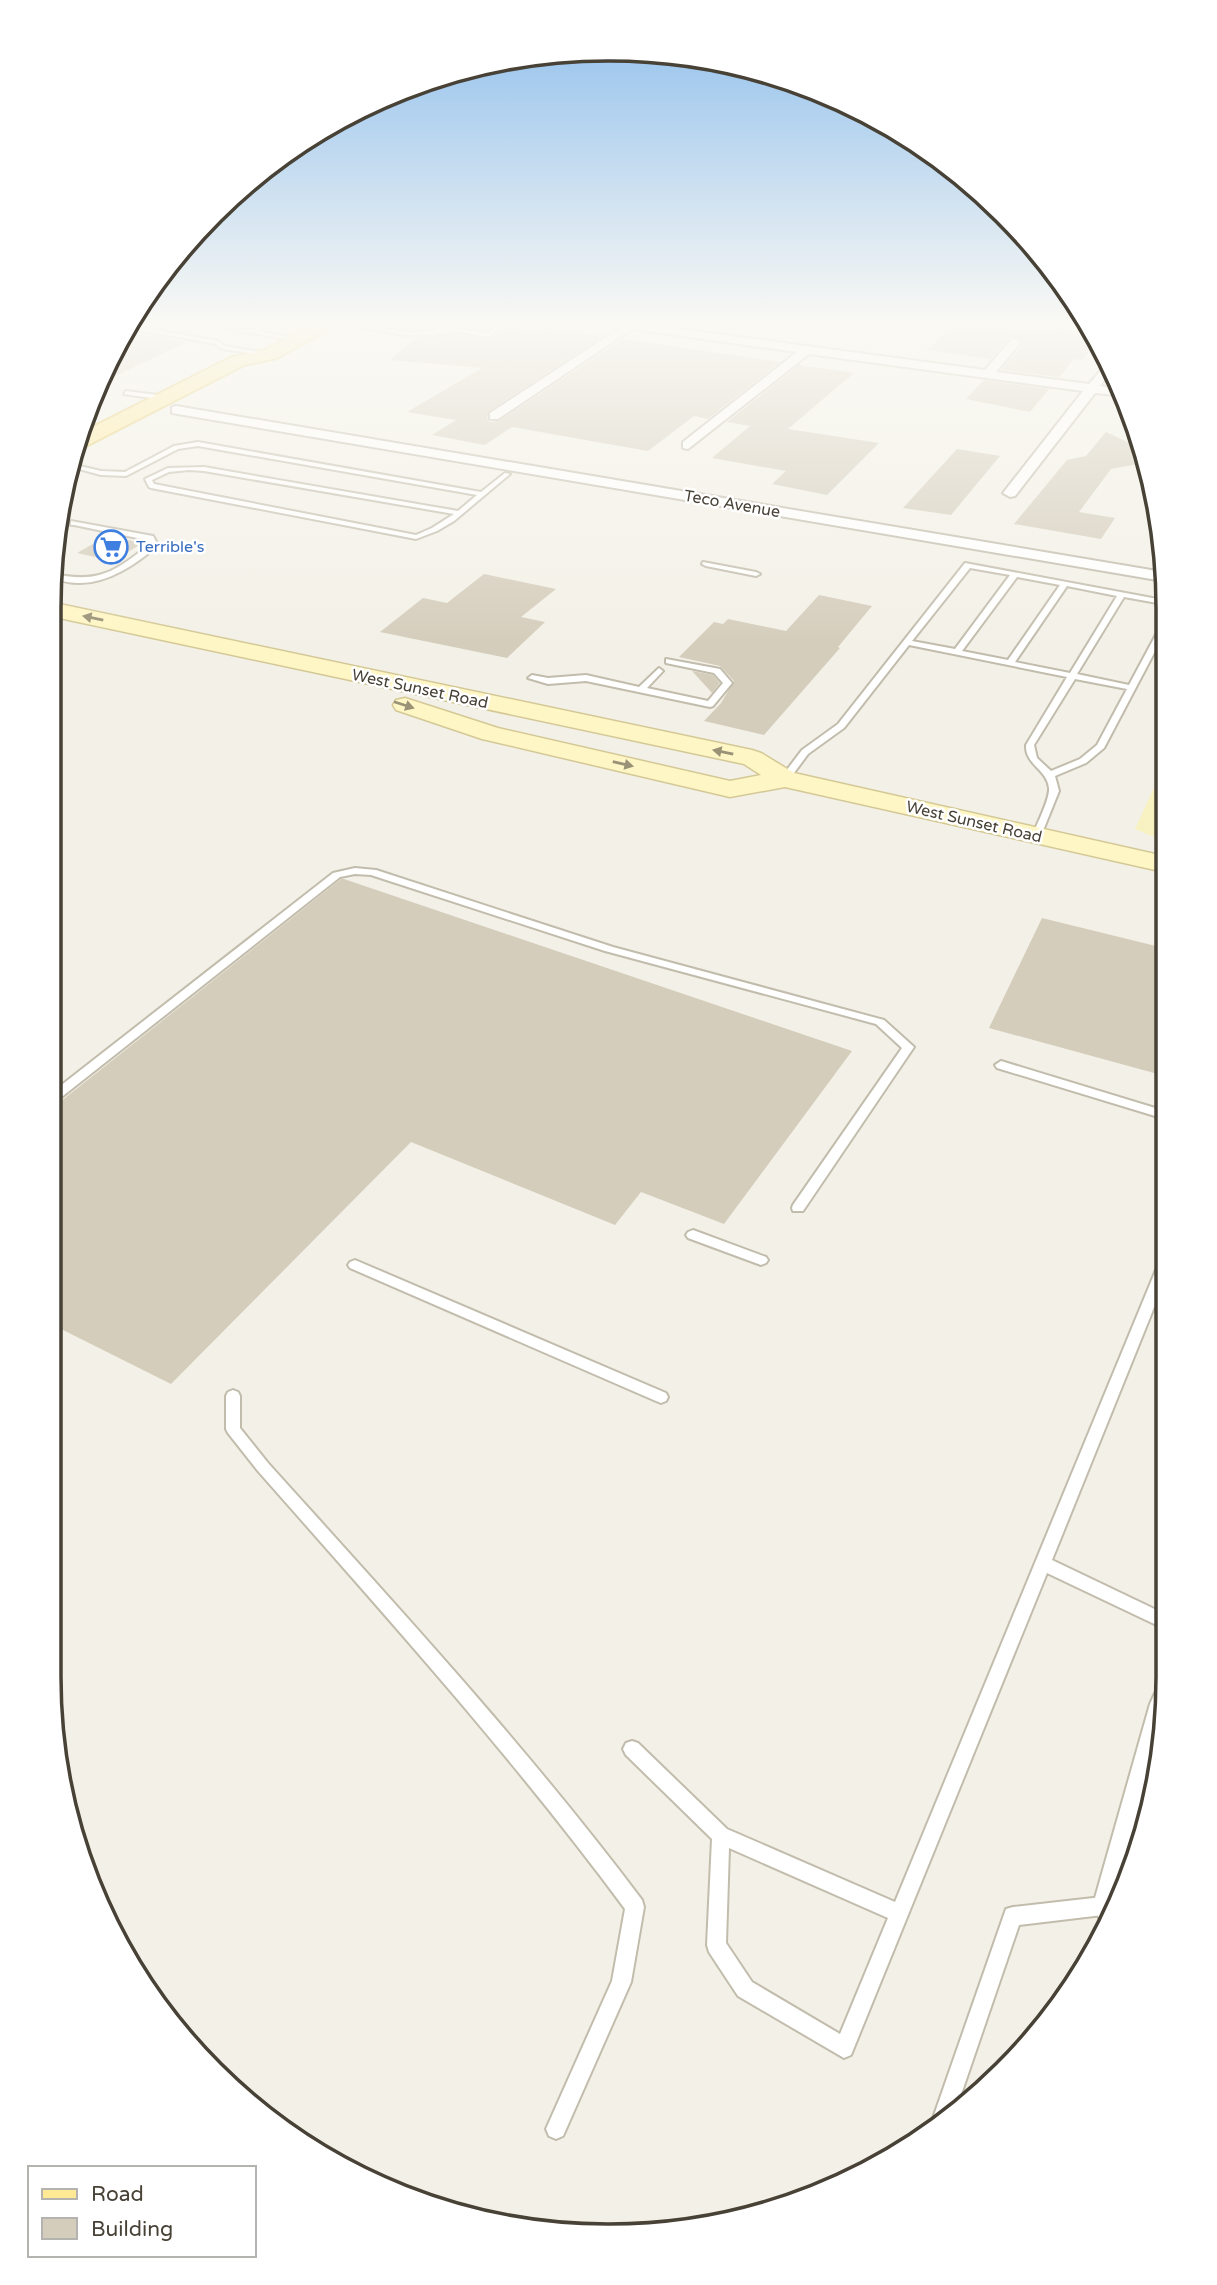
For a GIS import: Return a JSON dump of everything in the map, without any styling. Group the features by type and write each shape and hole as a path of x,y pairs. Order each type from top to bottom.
{"main road":[{"path":"88,438 107,431"},
{"path":"83,458 127,431"},
{"name":"West Sunset Road","path":"61,611 752,758 785,779 1156,862"},
{"name":"West Sunset Road","path":"61,629 354,688 491,734 730,789 785,779"}],"street":[{"name":"Teco Avenue","path":"323,431 1155,576"},
{"path":"688,445 706,431"},
{"path":"1010,494 1058,431"}],"lane":[{"path":"80,468 126,474 176,447 198,444 482,494"},
{"path":"459,513 204,469 181,467 158,473 148,479 151,486 416,537 435,532 459,513 507,474"},
{"path":"62,578 79,582 89,581 113,571 155,545 150,538 74,523"},
{"path":"706,564 756,574"},
{"path":"785,779 805,752 841,726 968,565 1156,601"},
{"path":"957,652 1015,574"},
{"path":"1010,663 1065,583"},
{"path":"1037,836 1054,791 1050,775 1033,761 1029,753 1030,745 1122,594"},
{"path":"906,642 1132,688"},
{"path":"1050,775 1083,761 1101,746 1156,642"},
{"path":"533,678 548,681 586,678 710,704 728,683 717,671 670,661"},
{"path":"640,689 659,671"},
{"path":"61,1091 337,874 372,872 609,949 880,1023 908,1047 798,1208"},
{"path":"1000,1065 1156,1112"},
{"path":"693,1235 761,1260"},
{"path":"355,1265 661,1397"},
{"path":"721,1835 716,1945 745,1989 844,2048 1156,1289"},
{"path":"233,1396 233,1429 458,1686 589,1845 635,1907 621,1982 556,2129"},
{"path":"1042,1563 1156,1618"},
{"path":"632,1749 721,1835 898,1913"},
{"path":"947,2107 1013,1916 1104,1909"}],"sand":[{"path":"1156,783 1156,838 1135,829"}],"building":[{"path":"439,431 507,431 485,445 432,435"},
{"path":"533,431 675,431 648,451"},
{"path":"744,431 799,431 879,443 827,495 772,484 786,471 712,458"},
{"path":"1106,432 1130,443 1136,464 1111,469 1079,512 1115,518 1101,539 1014,524 1067,460 1086,456"},
{"path":"957,449 1000,456 951,515 903,508"},
{"name":"Terrible's","path":"107,536 143,543 113,561 77,553"},
{"path":"484,574 556,589 521,617 545,622 507,658 380,632 423,598 447,603"},
{"path":"819,595 872,606 838,647 840,648 764,735 704,721 721,703 734,681 720,666 679,657 714,622 723,624 728,619 786,631"},
{"path":"692,671 713,675 720,683 712,693"},
{"path":"341,879 852,1051 724,1224 641,1192 615,1225 411,1142 171,1384 61,1329 61,1101"},
{"path":"1042,918 1156,946 1156,1074 989,1028"}],"place":[{"name":"Terrible's","path":"111,547"}]}
